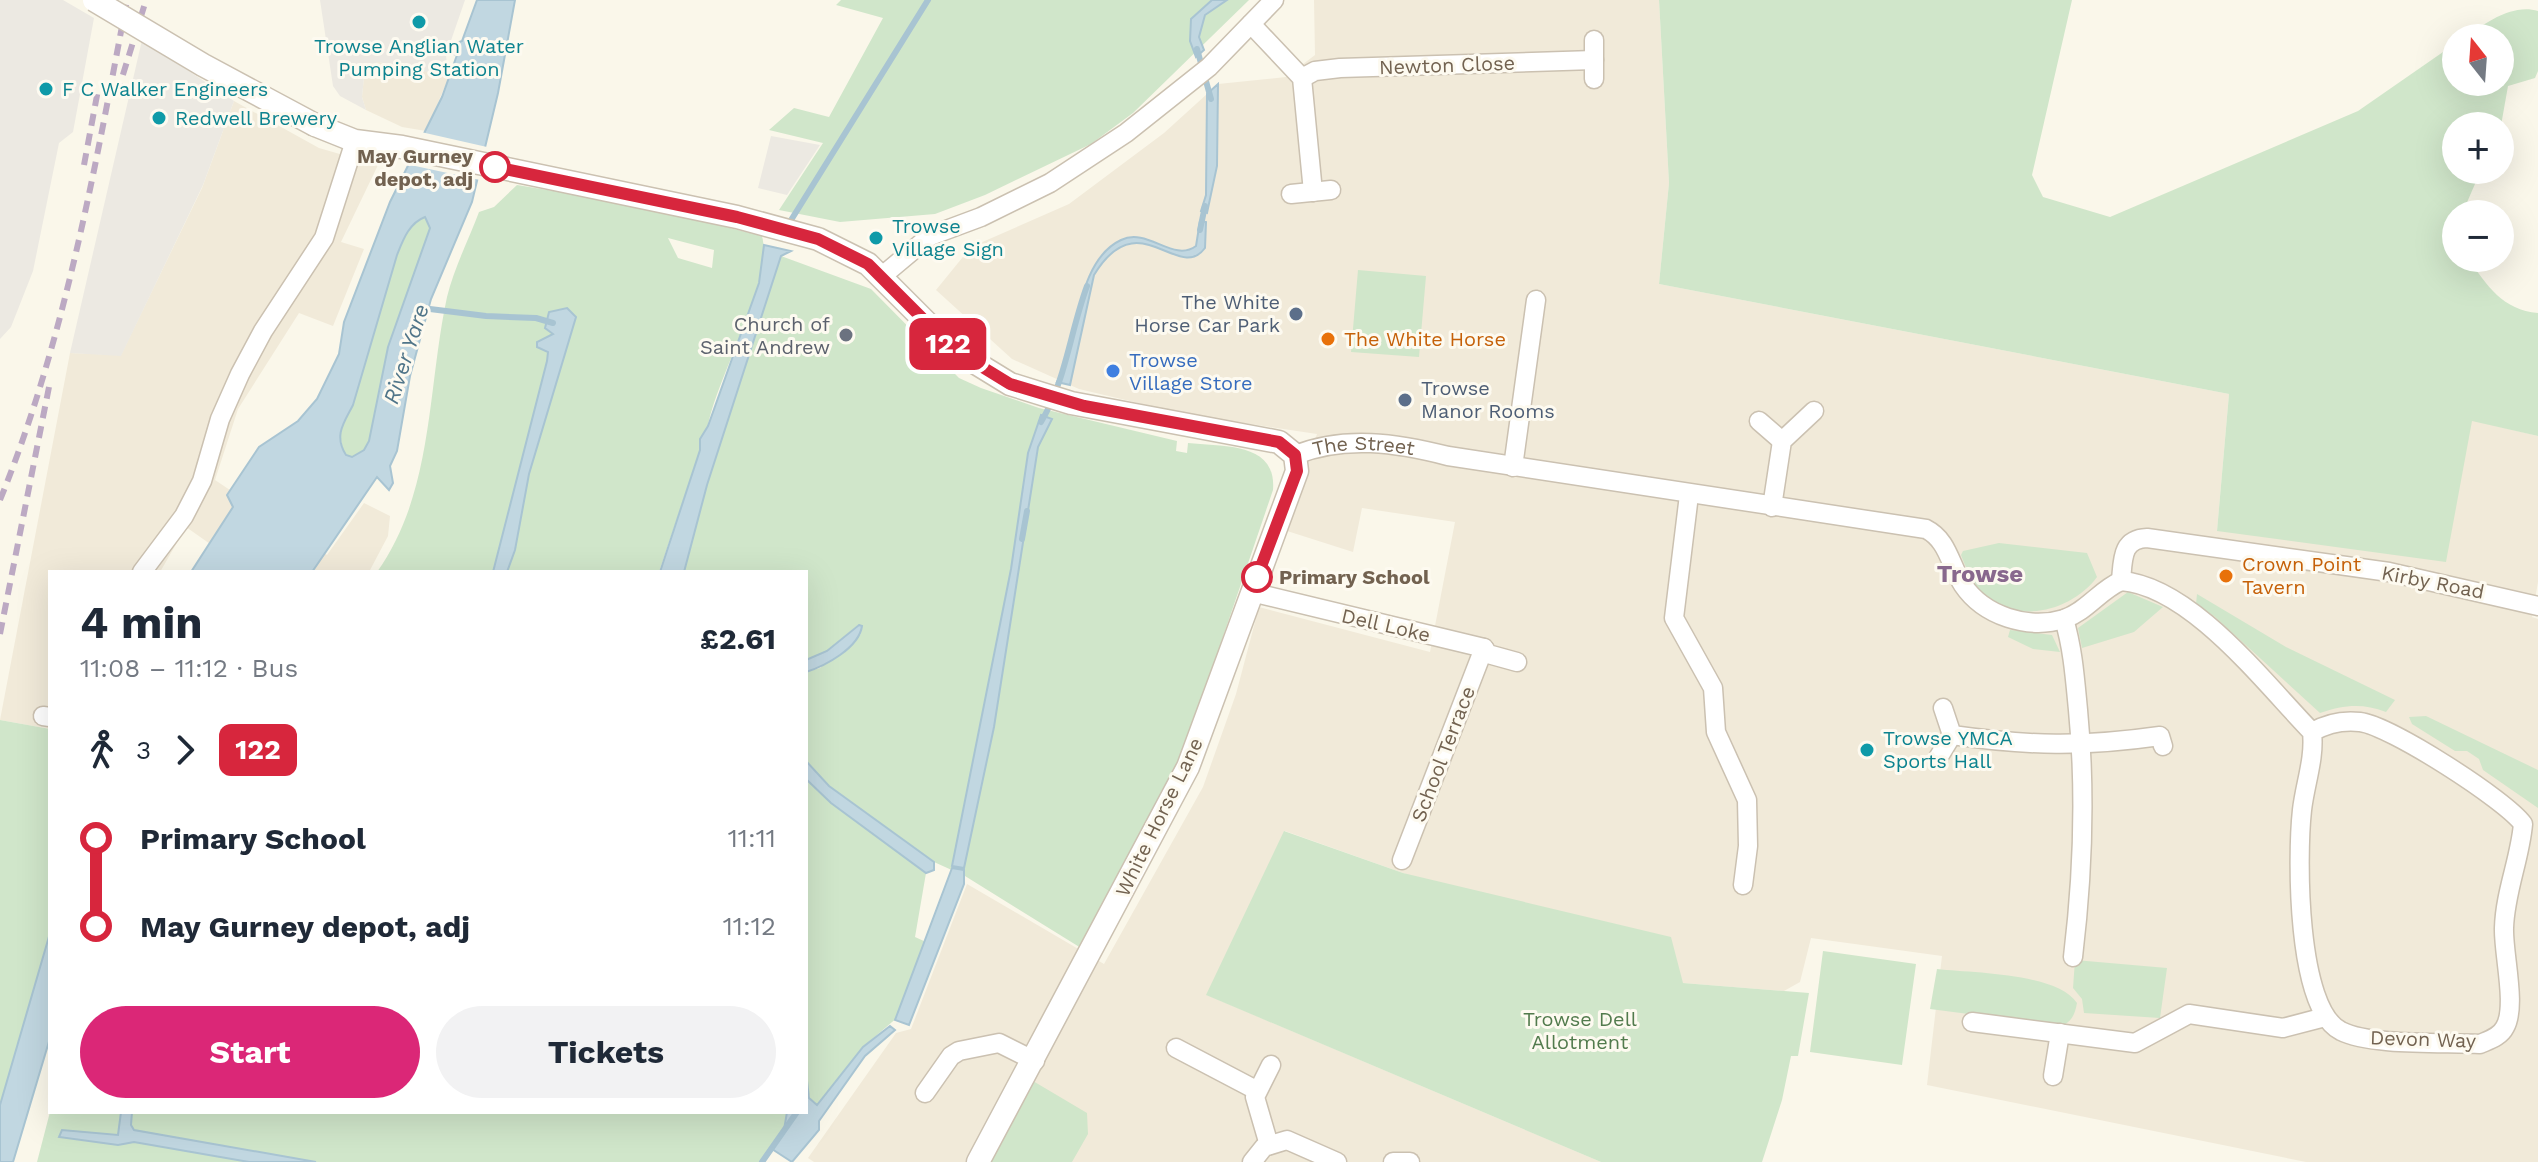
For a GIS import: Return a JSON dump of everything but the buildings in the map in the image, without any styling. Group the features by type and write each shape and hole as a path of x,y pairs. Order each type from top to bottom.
{"street":[{"name":"The Street","path":"94,0 203,65 315,125 355,141 415,150 737,217 818,239 851,253 881,277 953,349 1010,384 1036,393 1071,403 1274,440 1295,455 1321,445 1350,441 1419,449 1689,495 1926,529 1939,537 1965,587 1993,612 2026,621 2064,619"},
{"path":"881,277 930,236 981,217 1050,183 1126,133 1204,70 1274,0"},
{"path":"1251,24 1302,78 1322,191 1291,194"},
{"path":"1594,40 1594,79"},
{"name":"Newton Close","path":"1302,78 1315,71 1340,68 1594,60"},
{"path":"144,570 184,516 202,481 220,419 240,374 263,331 324,238 355,141"},
{"path":"1513,467 1536,300"},
{"path":"1772,507 1782,441 1814,411"},
{"path":"1759,421 1782,441"},
{"name":"White Horse Lane","path":"978,1162 1035,1061 1188,767 1297,471 1295,455"},
{"path":"1689,495 1674,618 1713,688 1716,732 1738,773 1747,800 1748,846 1743,885"},
{"name":"Kirby Road","path":"2121,581 2126,547 2133,540 2147,538 2213,544 2389,572 2538,606"},
{"path":"1972,1022 2135,1043 2189,1014 2283,1028 2325,1017 2317,1001 2302,908 2302,811 2313,746 2312,732 2192,613 2138,584 2121,581 2064,619 2074,657 2082,745 2085,835 2073,957"},
{"name":"Dell Loke","path":"1251,592 1484,648 1488,654 1517,662"},
{"name":"School Terrace","path":"1402,860 1484,648"},
{"path":"1938,758 1952,735 1943,708"},
{"name":"Devon Way","path":"2312,732 2341,722 2363,721 2457,773 2514,812 2523,824 2507,890 2504,930 2509,1013 2505,1028 2496,1037 2480,1044 2365,1038 2340,1031 2325,1017"},
{"path":"1952,735 2036,746 2082,745 2160,736 2163,746"},
{"path":"2053,1076 2060,1033"},
{"path":"925,1093 951,1056 959,1051 999,1043 1035,1061"},
{"path":"1176,1048 1256,1090"},
{"path":"1269,1145 1255,1105 1256,1090 1271,1065"},
{"path":"1252,1162 1269,1145 1287,1140 1337,1162"},
{"path":"1393,1162 1410,1162"}],"shaded area":[{"path":"0,0 63,0 94,18 73,132 59,143 33,271 11,327 0,339"},
{"path":"320,0 465,0 446,55 447,65 436,71 419,72 379,62 371,64 364,77 362,97 366,110 340,96 333,86"},
{"path":"1314,0 1659,0 1669,183 1659,284 2229,394 2217,531 2472,420 2538,436 2538,582 2532,617 2538,619 2538,1162 2306,1162 1927,1085 1942,956 1811,938 1800,982 1784,991 1683,983 1403,873 1285,831 1207,995 1601,1162 814,1162 808,1158 896,1033 911,1029 967,884 1104,964 1203,787 1236,694 1259,607 1430,652 1455,522 1362,508 1353,552 1284,530 1317,434 1185,414 1079,389 1012,359 936,290 971,247 1069,204 1164,133 1218,84 1286,77 1315,55"},
{"path":"142,40 234,101 203,185 121,356 70,353"},
{"path":"379,62 419,72 454,65 426,131 402,127 366,110 362,97 364,77 371,64"},
{"path":"234,101 319,148 378,165 341,242 364,249 333,326 299,313 238,409 215,480 327,555 364,503 390,516 388,536 370,570 247,570 186,527 161,570 48,570 48,729 0,720 70,353 121,355 202,188"},
{"path":"771,136 820,145 787,195 758,188"}],"green space":[{"path":"841,0 1249,0 1133,113 1091,144 985,195 935,214 840,222 779,210 823,143 769,130 794,108 829,117 883,18 836,5"},
{"path":"1659,0 2072,0 2032,175 2043,197 2110,217 2358,111 2442,53 2442,96 2506,96 2503,112 2442,112 2442,184 2475,184 2468,200 2442,200 2442,272 2478,272 2505,302 2538,313 2538,436 2472,421 2446,562 2217,531 2229,394 1659,284 1669,183"},
{"path":"2538,11 2538,71 2535,78 2514,84 2514,24 2485,24 2508,12"},
{"path":"517,185 633,204 762,236 760,278 753,303 713,405 708,426 700,439 700,450 660,570 378,570 396,541 419,474 447,297 479,212 494,207","holes":["668,238 714,250 712,268 678,258"]},
{"path":"425,217 430,228 388,347 369,441 364,450 352,457 346,455 341,442 343,422 353,405 397,255 411,228"},
{"path":"781,256 871,289 959,378 981,388 1039,408 1177,441 1176,451 1187,453 1188,443 1232,447 1257,455 1266,463 1272,474 1273,490 1180,763 1081,948 965,876 934,862 829,786 808,763 808,671 820,668 861,634 858,625 827,651 808,659 808,570 685,570 707,485"},
{"path":"1358,270 1426,276 1419,357 1351,352"},
{"path":"1999,543 2087,553 2097,577 2086,589 2059,606 2027,611 2011,609 1982,593 1972,580 1961,555 1963,551"},
{"path":"2128,592 2163,607 2134,632 2082,648 2078,628"},
{"path":"2197,594 2286,647 2395,700 2386,712 2353,706 2320,713 2214,616 2196,604"},
{"path":"2010,630 2052,635 2060,652 2033,649 2008,637"},
{"path":"2426,716 2538,770 2538,808 2483,770 2479,759 2467,751 2455,751 2412,724 2409,717"},
{"path":"0,720 48,729 48,940 0,1105"},
{"path":"808,781 831,803 926,873 915,937 926,942 899,1016 863,1047 817,1105 812,1104 808,1091"},
{"name":"Trowse Dell Allotment","path":"1284,831 1403,873 1671,937 1683,983 1809,993 1798,1056 1791,1056 1782,1100 1762,1162 1601,1162 1206,995"},
{"path":"1823,951 1916,964 1902,1065 1810,1052"},
{"path":"2075,960 2167,968 2160,1018 2084,1013 2082,999 2073,988"},
{"path":"1937,969 2034,980 2067,993 2077,1003 2075,1011 2070,1020 2061,1026 1930,1009"},
{"path":"1033,1081 1087,1113 1088,1134 1072,1162 990,1162"},
{"path":"49,1114 787,1114 784,1130 760,1162 37,1162"}],"water":[{"name":"River Yare","path":"477,0 515,0 498,93 472,202 431,299 410,376 397,451 390,466 393,483 389,490 377,477 313,570 192,570 233,507 227,495 259,447 298,421 317,399 339,354 344,322 390,202 442,97 457,55 453,54 452,45 462,41","holes":["425,217 430,228 388,347 369,441 364,450 352,457 346,455 340,435 353,405 397,255 407,233"]},
{"path":"1212,0 1227,0 1205,15 1199,37 1204,50 1196,57 1190,41 1191,19"},
{"path":"1218,84 1217,166 1207,213 1201,211 1206,195 1207,94"},
{"path":"1200,221 1206,222 1205,248 1194,256 1183,257 1142,243 1127,245 1111,254 1094,275 1070,385 1057,382 1087,283 1106,250 1131,237 1187,250 1196,246"},
{"path":"764,245 791,251 781,256 707,485 685,570 661,570 700,450 700,439 708,426 759,283"},
{"path":"567,308 576,317 529,474 515,550 508,570 494,570 547,361 548,352 537,347 537,342 553,334 545,328 549,312"},
{"path":"1041,415 1052,419 1038,447 994,727 964,868 952,866 1011,569 1028,453"},
{"path":"859,625 862,626 860,634 848,649 808,671 808,659 827,651"},
{"path":"808,763 829,786 934,862 934,870 926,873 831,803 808,781"},
{"path":"952,868 964,870 964,884 909,1025 895,1020"},
{"path":"48,940 48,1045 13,1162 0,1162 0,1105"},
{"path":"890,1026 895,1030 865,1056 819,1121 819,1130 792,1162 772,1149 784,1130 787,1114 808,1114 808,1089 809,1098 817,1105 863,1047"},
{"path":"121,1114 132,1114 134,1130 316,1162 249,1162 134,1142 118,1145 59,1137 62,1130 118,1135"}],"pier":[{"path":"421,132 487,147 480,180 406,164"}],"waterway":[{"path":"788,225 928,0"},
{"path":"1197,49 1211,99"},
{"path":"1200,230 1205,206"},
{"path":"1041,422 1062,373 1087,286"},
{"name":"River Yare","path":"422,308 536,318 553,323"},
{"path":"1022,539 1027,511"},
{"path":"762,1162 796,1114"}],"railway":[{"path":"0,500 43,378 60,316 90,190 127,0"},
{"path":"117,94 146,0"},
{"path":"84,165 98,90"},
{"path":"0,634 49,387"}],"bus line":[{"name":"122","path":"495,167 737,217 818,239 868,264 953,349 1010,384 1084,406 1279,442 1295,455 1297,471 1257,577"}],"place":[{"name":"Trowse Anglian Water Pumping Station","path":"419,22"},
{"name":"F C Walker Engineers","path":"46,89"},
{"name":"Redwell Brewery","path":"159,118"},
{"name":"May Gurney depot, adj","path":"495,167"},
{"name":"Trowse Village Sign","path":"876,238"},
{"name":"The White Horse Car Park","path":"1296,314"},
{"name":"Church of Saint Andrew","path":"846,335"},
{"name":"The White Horse","path":"1328,339"},
{"name":"Trowse Village Store","path":"1113,371"},
{"name":"Trowse Manor Rooms","path":"1405,400"},
{"name":"Crown Point Tavern","path":"2226,576"},
{"name":"Primary School","path":"1257,577"},
{"name":"Trowse YMCA Sports Hall","path":"1867,750"}],"district":[{"name":"Trowse","path":"1980,574"}]}
